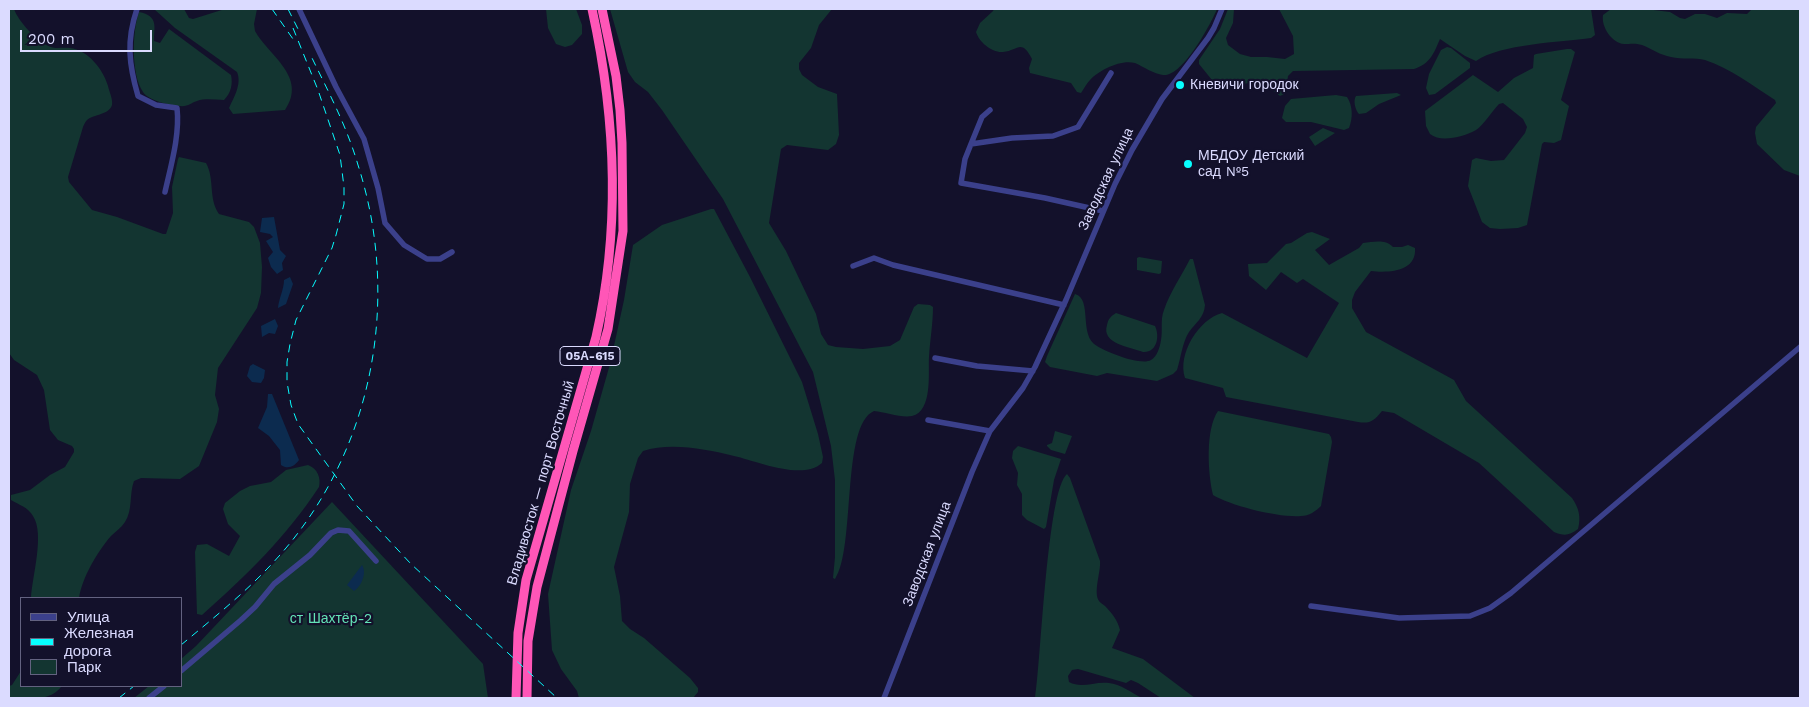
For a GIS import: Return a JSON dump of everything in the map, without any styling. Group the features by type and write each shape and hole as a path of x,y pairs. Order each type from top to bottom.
{"highway":[{"name":"Владивосток — порт Восточный","path":"516,698 518,633 526,580 596,337 604,303 611,239 613,154 606,80 592,9"},
{"name":"Владивосток — порт Восточный","path":"527,698 528,641 536,588 608,330 623,231 620,110 616,76 602,9"}],"street":[{"path":"137,9 129,58 138,96 156,105 177,108 178,117 173,156 165,192"},
{"path":"298,9 364,139 378,188 385,224 404,245 427,259 440,258 452,252"},
{"name":"Заводская улица","path":"884,698 972,472 990,431 1033,371 1064,305 1127,159 1162,99 1208,38 1222,9"},
{"path":"972,144 1012,138 1053,136 1078,127 1111,73"},
{"path":"990,110 982,117 965,159 961,183 1104,211"},
{"path":"853,266 874,258 894,265 1064,305"},
{"path":"1311,606 1399,618 1470,616 1490,608 1511,593 1800,347"},
{"path":"934,358 977,366 1033,371"},
{"path":"928,420 990,431"},
{"path":"182,670 241,620 255,607 274,584 310,555 331,533 338,530 349,531 376,561"},
{"path":"149,698 163,687"}],"green space":[{"path":"9,9 14,9 29,31 40,41 53,48 68,48 83,52 99,67 106,80 112,105 105,113 87,120 83,127 68,177 69,182 92,210 166,234 173,213 172,187 179,157 206,163 209,169 214,202 219,214 249,222 254,227 260,243 262,267 261,293 257,308 218,368 215,395 219,409 217,422 199,466 180,479 141,478 134,481 130,507 125,522 106,542 96,557 83,582 79,597 31,597 38,533 33,516 29,510 11,500 11,495 30,490 50,475 65,467 74,449 72,446 58,440 50,430 44,390 37,375 14,360 9,353"},
{"path":"154,9 184,9 189,18 193,19 225,9 257,9 254,24 255,31 284,68 292,87 291,98 285,110 233,114 229,108 238,86 237,72 175,28"},
{"path":"546,9 576,9 582,25 582,34 572,45 565,47 556,44 548,28"},
{"path":"610,9 832,9 819,25 811,48 799,63 799,69 802,75 818,87 837,94 839,135 836,144 828,150 787,145 781,149 769,223 786,251 816,314 821,334 828,345 863,349 890,346 900,340 914,307 918,304 933,307 929,381 923,407 919,413 912,416 898,416 874,411 864,421 857,439 845,542 841,563 835,579 833,578 835,557 835,480 831,446 813,372 723,199 662,110 648,92 635,82 628,72"},
{"path":"994,9 1217,9 1195,49 1179,68 1171,74 1163,75 1153,72 1135,63 1117,64 1094,76 1081,93 1077,92 1071,83 1030,73 1029,68 1032,59 1022,47 999,52 990,49 983,43 976,32 980,23"},
{"path":"1228,9 1234,9 1233,23 1226,38 1228,45 1240,54 1251,57 1285,59 1294,54 1293,36 1279,9 1591,9 1595,35 1591,38 1515,47 1487,55 1476,61 1440,39 1428,61 1414,69 1293,71 1288,76 1286,93 1280,96 1263,83 1257,82 1220,87 1216,85 1199,64 1199,60 1220,29"},
{"path":"1611,9 1645,9 1670,12 1685,19 1695,14 1705,14 1717,18 1727,13 1747,14 1752,9 1800,9 1800,176 1784,170 1757,144 1756,127 1776,103 1775,100 1714,63 1701,59 1671,57 1642,45 1624,44 1615,41 1608,34 1603,20 1603,15"},
{"path":"139,12 153,19 155,27 154,41 160,43 169,29 231,75 231,88 224,100 204,100 179,106 160,102 150,98 143,92 136,75 134,53 135,30"},
{"path":"1447,47 1470,63 1470,68 1435,94 1429,95 1426,88 1429,74 1441,50"},
{"path":"1567,49 1575,52 1561,100 1569,106 1561,140 1554,143 1544,142 1542,144 1527,225 1518,228 1490,228 1482,222 1468,186 1472,160 1476,158 1491,161 1504,160 1525,133 1527,127 1523,119 1503,103 1499,104 1476,130 1459,137 1446,139 1430,134 1426,126 1425,111 1473,75 1498,92 1514,78 1533,68 1534,55"},
{"path":"1397,93 1401,95 1379,104 1366,113 1359,114 1356,110 1356,96"},
{"path":"1336,95 1347,97 1349,101 1352,112 1349,128 1344,130 1311,122 1286,122 1282,118 1285,106 1291,99"},
{"path":"1323,128 1335,133 1315,146 1309,137"},
{"path":"714,209 750,277 802,382 818,434 823,457 822,463 813,468 791,470 700,449 665,447 643,451 638,458 630,484 629,512 614,567 620,596 622,621 690,678 698,688 698,692 693,698 579,698 577,691 561,669 552,650 548,594 571,490 591,431 610,364 624,300 633,245 662,225"},
{"path":"1312,232 1330,239 1315,250 1329,265 1359,248 1363,243 1383,242 1393,247 1408,245 1415,248 1411,262 1406,266 1393,271 1371,271 1355,292 1352,308 1366,332 1454,380 1466,401 1572,498 1579,513 1578,529 1566,535 1554,532 1479,463 1394,413 1382,411 1372,421 1366,423 1358,422 1226,397 1223,388 1185,378 1183,369 1184,359 1192,339 1205,322 1222,313 1307,358 1339,303 1303,279 1297,283 1281,272 1266,290 1249,276 1248,264 1267,263 1286,244"},
{"path":"1137,258 1162,261 1161,273 1137,270"},
{"path":"1190,259 1193,259 1205,305 1201,317 1187,336 1177,370 1173,374 1157,381 1107,373 1097,376 1050,367 1045,362 1075,294 1080,297 1083,303 1088,334 1091,341 1097,346 1115,355 1132,360 1146,361 1153,359 1161,343 1164,310"},
{"path":"1116,313 1155,326 1157,339 1154,347 1148,352 1143,352 1112,341 1106,331 1107,323"},
{"path":"1218,411 1329,434 1332,442 1321,506 1307,515 1281,515 1243,507 1213,495 1209,464 1209,440"},
{"path":"1055,431 1072,436 1065,454 1051,450 1047,446 1052,443"},
{"path":"1018,446 1061,459 1054,480 1046,527 1044,529 1027,520 1022,515 1022,494 1017,485 1018,473 1012,458 1013,451"},
{"path":"308,465 316,471 320,484 307,505 279,539 234,586 202,615 197,614 195,552 197,545 207,544 229,556 240,536 228,524 223,509 225,503 250,486 271,482 286,470"},
{"path":"1067,474 1100,561 1097,597 1099,602 1114,617 1120,630 1112,648 1143,659 1195,698 1161,698 1131,680 1126,683 1078,669 1072,670 1068,676 1069,682 1079,685 1113,684 1142,698 1035,698 1054,511 1060,487"},
{"name":"ст Шахтёр-2","path":"332,502 483,664 488,698 134,698 148,687 182,687 182,658 196,646"},
{"path":"20,673 20,687 61,687 45,697 31,699 9,698 9,686 12,685"}],"water":[{"path":"274,217 280,250 286,256 282,263 283,270 277,274 271,267 268,258 273,252 266,241 273,237 270,234 260,232 262,218"},
{"path":"290,277 293,284 286,304 278,308 284,280"},
{"path":"275,319 278,326 275,334 269,333 262,337 261,326"},
{"path":"253,364 265,370 261,383 252,382 247,376 250,366"},
{"path":"268,394 272,394 299,460 291,467 281,465 280,450 269,436 258,428 267,407"},
{"path":"362,565 364,571 363,579 354,591 347,585"}],"railway":[{"path":"272,9 293,39"},
{"path":"288,9 300,33"},
{"path":"293,28 318,90 340,155 344,187 344,204 332,248 296,320 290,344 287,362 287,382 291,405 298,424 357,506 411,564 557,698"},
{"path":"182,644 262,575 286,548 316,506 341,462 359,415 371,366 377,316 377,265 371,215 349,137 312,58"},
{"path":"119,698 133,687"}],"place":[{"name":"Кневичи городок","path":"1180,85"},
{"name":"МБДОУ Детский сад №5","path":"1188,164"}]}
